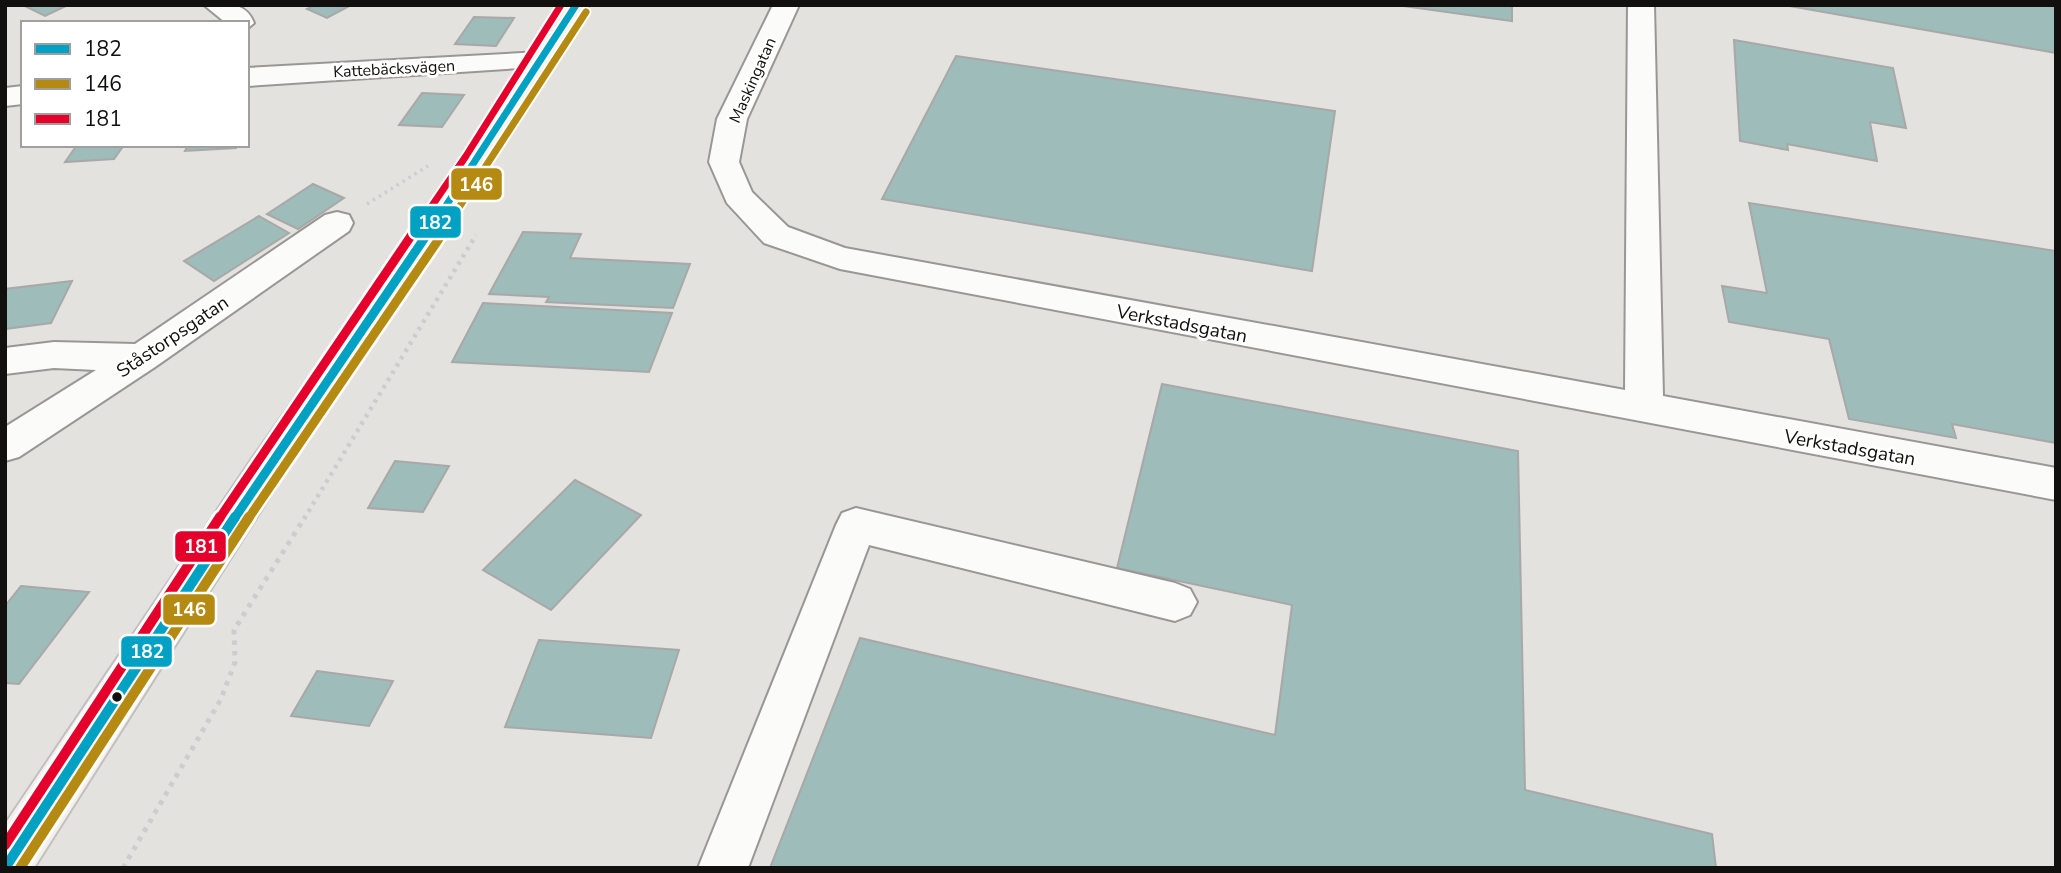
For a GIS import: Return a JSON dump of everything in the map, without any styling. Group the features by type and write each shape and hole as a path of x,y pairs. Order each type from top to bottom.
{"main road":[{"path":"5,868 263,474 476,163 576,5"}],"street":[{"path":"216,5 237,15 239,21"},
{"name":"Maskingatan","path":"738,196 724,162 732,119 786,5"},
{"path":"1641,5 1644,409"},
{"name":"Kattebäcksvägen","path":"248,76 541,60"},
{"name":"Verkstadsgatan","path":"738,196 776,234 840,258 2056,484"},
{"name":"Ståstorpsgatan","path":"5,446 142,358 337,223"},
{"path":"5,361 54,355 142,358"},
{"path":"723,868 856,525 1175,602"}],"path":[{"path":"337,223 429,166"},
{"path":"123,868 221,699 235,662 234,630 354,439 481,226"}],"building":[{"path":"23,5 68,5 45,16"},
{"path":"315,5 351,5 327,18 307,9"},
{"path":"1396,5 1512,5 1512,21"},
{"path":"2056,5 2056,53 1789,6"},
{"path":"474,17 514,18 496,46 455,44"},
{"path":"1734,40 1893,68 1906,128 1870,122 1877,161 1787,144 1788,150 1740,141"},
{"path":"956,56 1335,111 1312,271 882,199"},
{"path":"422,93 464,95 442,127 399,125"},
{"path":"76,147 123,147 114,159 65,162"},
{"path":"187,147 237,147 236,148 185,151"},
{"path":"313,184 344,198 298,229 267,214"},
{"path":"1749,203 2056,251 2056,443 1952,424 1956,438 1849,419 1829,339 1729,322 1722,286 1767,293"},
{"path":"259,216 289,233 214,281 184,261"},
{"path":"523,232 581,234 570,258 690,264 673,308 546,302 549,297 489,294"},
{"path":"72,281 51,323 5,329 5,289"},
{"path":"483,303 672,313 649,372 452,362"},
{"path":"1162,384 1518,451 1525,790 1712,834 1716,868 770,868 860,638 1275,735 1292,605 1117,568"},
{"path":"395,461 449,466 423,512 368,508"},
{"path":"575,480 641,515 551,610 483,570"},
{"path":"21,586 89,592 19,684 5,683 5,606"},
{"path":"539,640 679,650 651,738 505,727"},
{"path":"317,671 393,681 369,726 291,716"}],"transit line":[{"name":"181","path":"5,845 253,467 466,156 561,5"},
{"name":"182","path":"5,868 263,474 476,163 576,5"},
{"name":"146","path":"20,868 273,481 486,170 586,12"}]}
